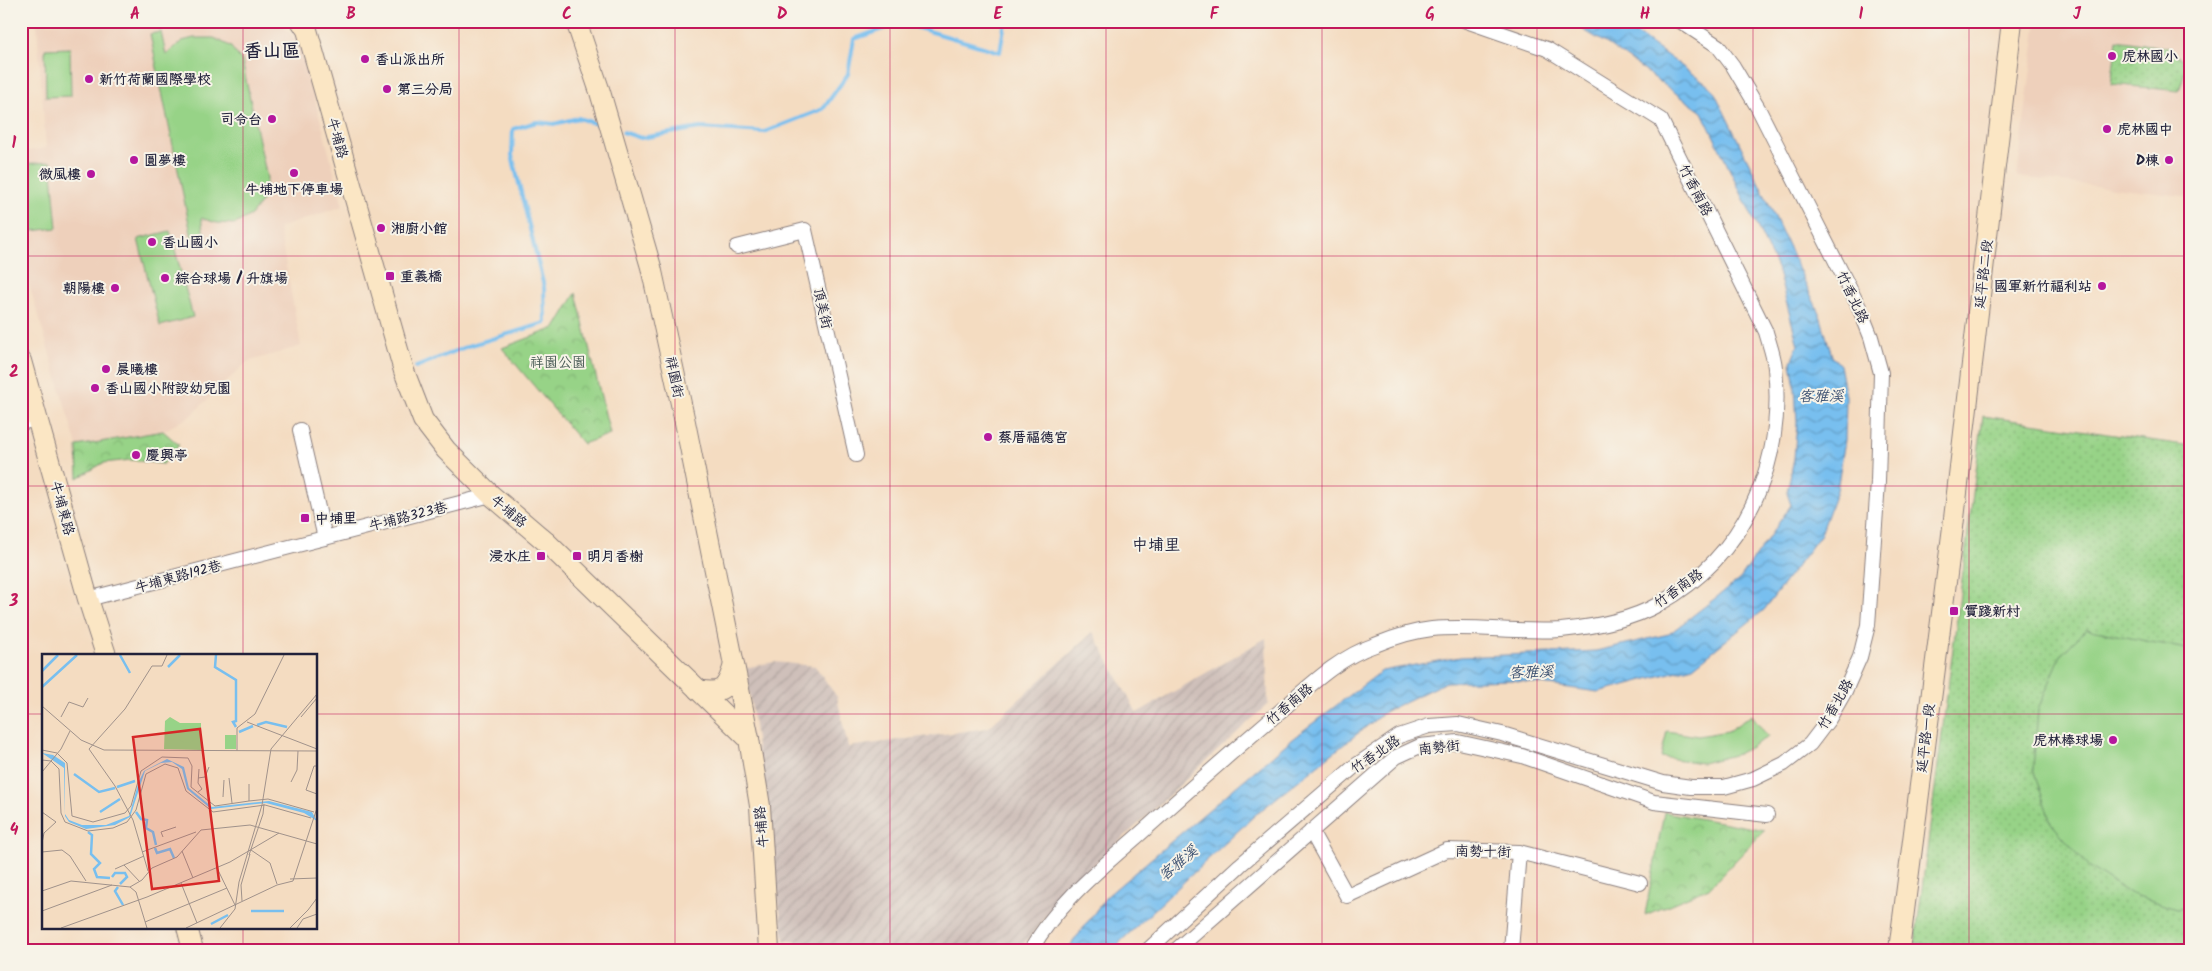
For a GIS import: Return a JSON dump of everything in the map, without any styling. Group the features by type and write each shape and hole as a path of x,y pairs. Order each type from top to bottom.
{"street":[{"name":"牛埔路","path":"301,21 307,30 404,372 423,420 446,450 490,495 545,541 749,739 760,806 770,950"},
{"name":"祥園街","path":"576,21 602,100 651,268 749,739"},
{"name":"竹香南路","path":"1031,950 1040,934 1084,883 1224,758 1332,669 1356,652 1394,638 1429,630 1561,630 1631,616 1658,605 1689,584 1715,561 1746,520 1767,471 1774,437 1777,401 1775,366 1766,332 1661,120 1546,49 1466,21"},
{"name":"竹香北路","path":"1148,950 1240,865 1355,766 1399,736 1429,726 1458,724 1502,734 1663,784 1724,787 1753,779 1784,764 1810,744 1829,719 1860,657 1868,625 1878,482 1881,373 1871,337 1859,307 1758,108 1733,66 1718,46 1680,21"},
{"name":"延平路二段","path":"1953,527 2012,21"},
{"name":"頂美街","path":"737,247 805,230 856,455"},
{"name":"牛埔東路","path":"21,361 30,420 106,654"},
{"path":"300,430 325,538"},
{"name":"牛埔路323巷","path":"268,553 490,495"},
{"name":"延平路一段","path":"1899,950 1953,527"},
{"name":"牛埔東路192巷","path":"88,599 268,553"},
{"path":"698,690 720,691 728,683 734,665"},
{"name":"南勢街","path":"1176,950 1396,757 1420,746 1458,742 1522,756 1654,802 1767,815"},
{"name":"南勢十街","path":"1312,831 1346,896 1447,850 1519,852 1640,883"},
{"path":"1511,950 1519,852"},
{"path":"187,928 193,950"}],"shaded area":[{"name":"香山國小","path":"116,21 279,21 301,47 343,206 279,228 301,346 247,362 189,417 163,431 77,446 21,257 21,152 46,148 37,24"},
{"path":"2037,21 2191,21 2191,197 2017,177"},
{"path":"1093,632 1137,713 1266,638 1268,704 1061,895 1020,950 858,950 784,940 746,668 774,662 815,666 837,697 848,747 988,728"}],"green space":[{"path":"161,32 166,55 182,41 194,38 214,38 230,46 242,61 267,178 264,198 251,215 235,224 217,223 201,218 205,241 193,243 150,34"},
{"path":"2117,40 2170,48 2187,64 2179,91 2111,84"},
{"path":"70,48 71,96 46,97 45,49"},
{"path":"51,162 57,228 23,232 21,164"},
{"name":"綜合球場 / 升旗場","path":"170,231 193,317 160,326 138,239"},
{"name":"祥園公園","path":"576,293 610,434 583,444 502,348 555,328"},
{"name":"虎林棒球場","path":"1983,416 2191,446 2191,950 1975,950 1915,943"},
{"path":"163,431 179,445 163,464 131,460 103,463 78,478 77,446"},
{"name":"虎林棒球場","path":"2086,629 2191,650 2191,908 2177,909 2129,893 2089,867 2051,823 2033,769 2038,710 2061,655"},
{"path":"1752,715 1768,737 1738,754 1702,763 1661,757 1667,731 1698,736 1728,731"},
{"path":"1664,812 1765,830 1709,888 1645,915"}],"water":[{"name":"客雅溪","path":"1568,21 1616,21 1639,35 1713,89 1820,315 1832,356 1840,365 1846,397 1845,440 1837,490 1821,534 1764,610 1693,667 1598,692 1512,680 1446,682 1386,711 1255,815 1121,941 1114,950 1067,950 1106,897 1292,739 1382,671 1460,657 1596,651 1669,634 1740,579 1791,505 1787,493 1794,458 1797,423 1791,362 1798,345 1777,268 1702,112 1609,45"}],"waterway":[{"path":"623,132 641,138 700,128 764,132 823,109 848,74 854,39 894,25 915,27 1000,52 1005,21"},
{"path":"416,367 468,346 545,323 544,287 512,155 513,129 537,122 554,124 578,118 597,124"}],"place":[{"name":"虎林國小","path":"2112,56"},
{"name":"香山派出所","path":"365,59"},
{"name":"新竹荷蘭國際學校","path":"89,79"},
{"name":"第三分局","path":"387,89"},
{"name":"司令台","path":"272,119"},
{"name":"虎林國中","path":"2107,129"},
{"name":"圓夢樓","path":"134,160"},
{"name":"D棟","path":"2169,160"},
{"name":"牛埔地下停車場","path":"294,173"},
{"name":"微風樓","path":"91,174"},
{"name":"湘廚小館","path":"381,228"},
{"name":"香山國小","path":"152,242"},
{"name":"重義橋","path":"390,276"},
{"name":"綜合球場 / 升旗場","path":"165,278"},
{"name":"國軍新竹福利站","path":"2102,286"},
{"name":"朝陽樓","path":"115,288"},
{"name":"晨曦樓","path":"106,369"},
{"name":"香山國小附設幼兒園","path":"95,388"},
{"name":"蔡厝福德宮","path":"988,437"},
{"name":"慶興亭","path":"136,455"},
{"name":"中埔里","path":"305,518"},
{"name":"浸水庄","path":"541,556"},
{"name":"明月香榭","path":"577,556"},
{"name":"實踐新村","path":"1954,611"},
{"name":"虎林棒球場","path":"2113,740"}],"district":[{"name":"香山區","path":"272,50"},
{"name":"中埔里","path":"1156,544"}]}
